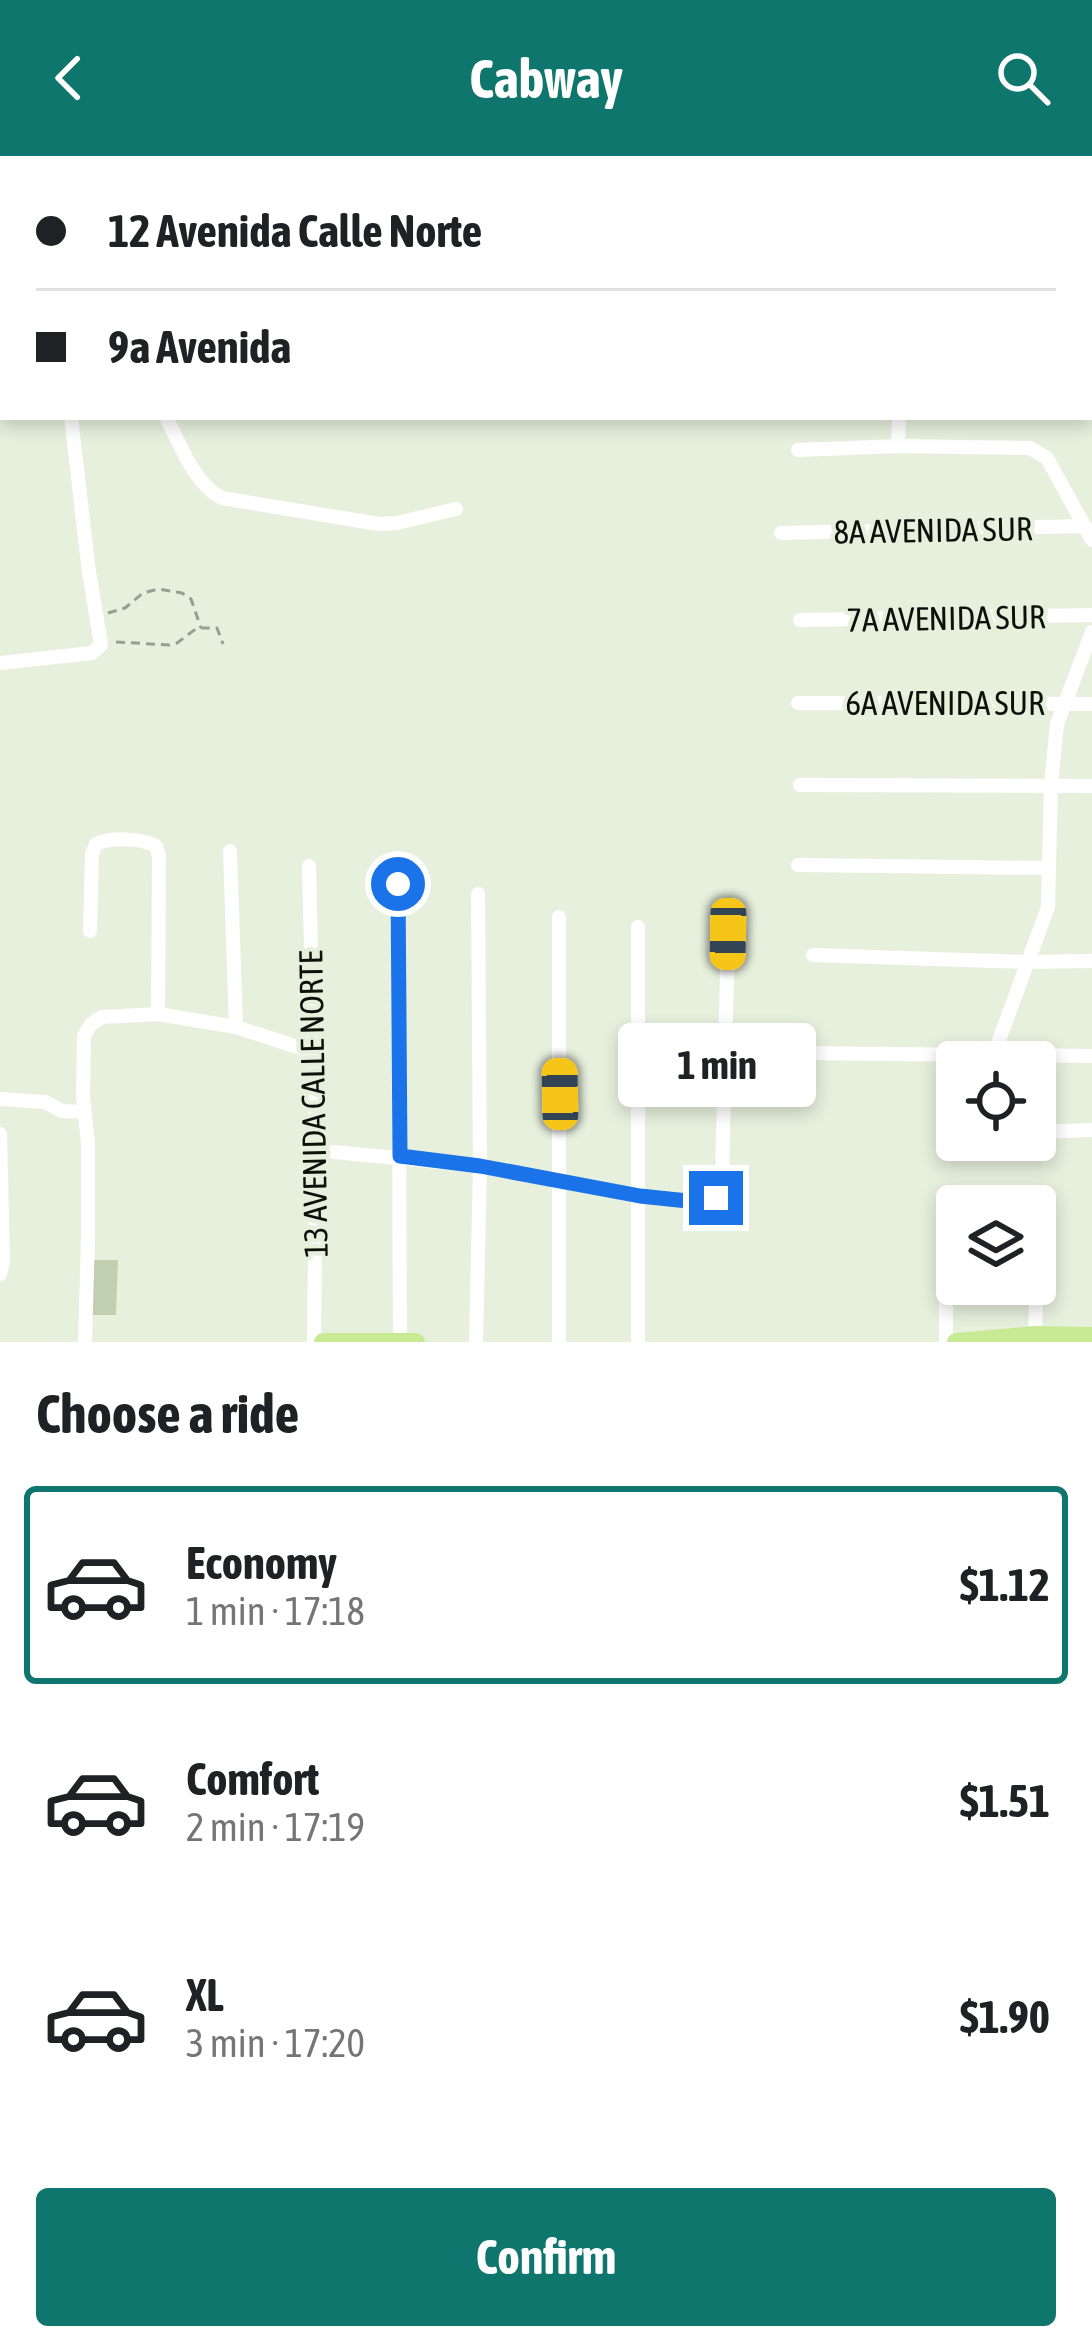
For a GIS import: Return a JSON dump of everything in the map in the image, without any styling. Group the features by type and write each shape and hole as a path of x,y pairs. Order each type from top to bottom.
{"main road":[{"path":"956,1342 1092,1336"},
{"path":"319,1342 416,1342"}],"street":[{"path":"0,663 92,653 100,645 71,420"},
{"path":"168,420 202,482 222,498 379,524 456,509"},
{"path":"898,446 899,420"},
{"path":"797,450 1030,448 1047,458 1089,533"},
{"name":"8A AVENIDA SUR","path":"782,533 1089,533"},
{"name":"7A AVENIDA SUR","path":"800,620 1092,616"},
{"path":"999,1041 1048,907 1057,724 1092,632"},
{"name":"6A AVENIDA SUR","path":"797,703 1092,704"},
{"path":"800,785 1092,786"},
{"path":"90,931 96,844 147,841 156,846 158,1014"},
{"path":"230,851 236,1027"},
{"path":"798,865 1048,868"},
{"name":"13 AVENIDA CALLE NORTE","path":"309,866 319,1342"},
{"path":"398,884 400,1342"},
{"path":"476,1342 478,894"},
{"path":"559,916 559,1342"},
{"path":"638,927 638,1342"},
{"path":"334,1152 480,1166 640,1196 707,1203 716,1198 722,1176 728,934"},
{"path":"813,955 1092,961"},
{"path":"85,1342 88,1144 84,1036 91,1024 102,1017 158,1014 236,1027 313,1052"},
{"path":"800,1053 936,1057"},
{"path":"1056,1057 1092,1056"},
{"path":"0,1100 45,1102 62,1111 84,1104"},
{"path":"1056,1131 1092,1130"},
{"path":"0,1134 0,1274"},
{"path":"946,1305 946,1342"},
{"path":"1035,1335 1036,1305"}],"path":[{"path":"115,609 125,608 143,592 182,593 196,607 201,628"},
{"path":"108,641 169,645 201,628 217,628 223,644"}],"green space":[{"path":"92,1260 118,1260 116,1315 86,1315"}],"route":[{"path":"398,884 400,1156 640,1196 707,1203 716,1198"}]}
